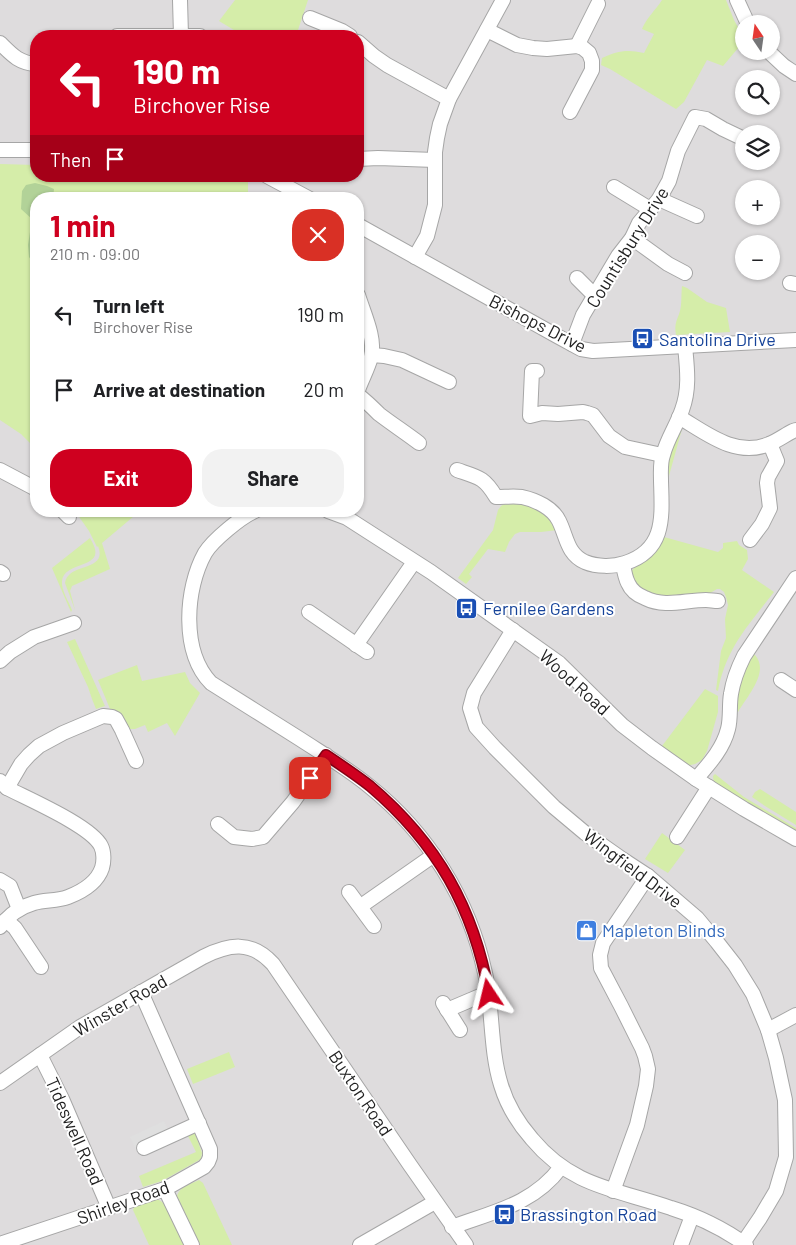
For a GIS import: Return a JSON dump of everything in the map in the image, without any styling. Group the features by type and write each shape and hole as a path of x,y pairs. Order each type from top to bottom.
{"street":[{"path":"180,0 182,30"},
{"path":"415,257 427,236 436,205 435,160 438,131 449,99 503,0"},
{"path":"737,0 744,15"},
{"path":"577,46 598,4"},
{"path":"310,18 340,30"},
{"path":"487,30 518,45 533,48 547,49 577,46 583,48 592,61 592,70 570,112"},
{"path":"0,43 22,62 30,63"},
{"path":"364,47 387,65 449,99"},
{"path":"778,60 796,74"},
{"name":"Countisbury Drive","path":"572,344 584,315 618,256 669,181 678,151 695,117 706,118 735,135"},
{"path":"0,150 30,150"},
{"path":"364,159 435,160"},
{"path":"278,182 297,192"},
{"path":"614,186 655,204 696,216"},
{"name":"Bishops Drive","path":"364,232 415,257 581,349 593,351 796,340"},
{"path":"632,238 668,264 685,273"},
{"path":"577,278 595,296"},
{"path":"364,312 368,323 372,355 364,375"},
{"path":"457,470 480,478 489,485 496,497 524,498 543,505 559,520 569,547 583,561 597,565 623,564 645,553 653,544 662,520 662,455 680,417 685,401 687,388 685,346"},
{"path":"372,355 402,360 449,382"},
{"path":"537,371 532,371 530,416 542,413 587,413 593,415 609,436 625,447 662,455"},
{"path":"364,399 378,413 419,443"},
{"path":"680,417 709,435 734,446 754,448 770,444 796,430"},
{"path":"750,540 762,524 770,508 767,483 768,477 777,461 770,444"},
{"path":"0,470 30,486"},
{"path":"245,517 214,542 206,551 198,567 189,616 190,637 194,654 204,676 211,683 326,755 369,786 392,806 434,854 449,878 469,919 480,954 489,994 501,1086 520,1125 546,1155 582,1180 692,1216 716,1227 744,1244"},
{"name":"Wood Road","path":"343,517 431,572 559,663 622,725 696,779 796,839"},
{"path":"309,612 362,649 414,562"},
{"path":"623,564 628,582 633,590 647,600 668,604 707,600 718,601"},
{"path":"696,779 721,747 726,737 730,720 731,693 739,666 796,578"},
{"path":"0,662 10,652 34,637 74,623"},
{"name":"Wingfield Drive","path":"513,630 474,694 470,708 476,727 554,807 585,833 648,876 697,918 718,942 753,994 768,1030 785,1100 786,1157 776,1191 744,1244"},
{"path":"781,680 796,690"},
{"path":"41,966 15,928 3,924 19,909 33,903 68,897 93,883 99,876 104,859 102,846 91,834 77,824 4,785 39,746 63,733 103,716 112,717 116,720 136,761"},
{"path":"218,824 234,837 252,839 264,837 293,802 326,755"},
{"path":"677,837 709,787"},
{"path":"361,906 434,854"},
{"path":"613,1191 637,1125 648,1069 642,1048 603,974 600,955 603,943 648,876"},
{"path":"0,880 10,886 19,909"},
{"path":"350,892 374,926"},
{"name":"Winster Road","path":"0,1083 80,1027 216,951 235,946 249,948"},
{"name":"Buxton Road","path":"249,948 266,957 273,964 466,1245"},
{"name":"Shirley Road","path":"0,1244 166,1190 196,1172 208,1162 210,1149 200,1123 141,992"},
{"path":"460,1030 445,1006 489,994"},
{"path":"768,1030 796,1015"},
{"name":"Tideswell Road","path":"40,1055 78,1134 109,1208"},
{"path":"144,1148 200,1123"},
{"path":"452,1226 524,1200 554,1177 561,1167"},
{"path":"166,1190 192,1245"},
{"path":"360,1245 435,1202"},
{"path":"681,1245 692,1216"}],"shaded area":[{"path":"0,0 796,0 796,1245 0,1245"},
{"path":"164,1121 171,1136 137,1152 130,1137"}],"green space":[{"path":"235,0 308,0 298,30 234,30 219,21"},
{"path":"662,0 726,0 735,22 735,52 723,66 707,60 684,102 676,109 601,65 602,58 617,52 632,51 644,53 654,34 642,29"},
{"path":"0,164 30,165 30,182 248,182 248,192 30,192 30,443 21,434 0,420"},
{"path":"35,183 54,189 54,192 30,192 30,217 21,209 22,191 26,185"},
{"path":"30,232 30,258 29,257"},
{"path":"682,286 707,302 726,308 730,332 676,335 676,325 681,308"},
{"path":"364,337 368,353 364,363"},
{"path":"682,429 667,483 665,466 678,431"},
{"path":"525,502 547,512 558,530 520,532 515,534 505,552 488,549 469,574 472,577 466,584 458,578 493,530 498,510 501,506 506,503"},
{"path":"79,517 133,517 102,543 110,569 72,586 70,591 75,610 65,583 66,579 73,572 95,562 99,558 100,553"},
{"path":"664,537 718,552 723,548 723,543 737,541 739,545 747,550 748,559 742,570 774,592 732,650 726,662 718,691 716,690 721,651 726,638 725,619 728,605 724,592 717,589 699,597 681,599 644,594 630,575 635,567 653,555"},
{"path":"90,538 95,548 95,555 92,559 69,571 64,575 62,581 64,592 72,610 71,612 52,568"},
{"path":"75,639 105,706 96,709 67,642"},
{"path":"753,653 760,667 759,675 752,691 738,712 735,711 738,680"},
{"path":"137,665 142,681 185,672 190,683 200,693 175,736 167,723 148,732 145,725 130,729 119,712 110,709 98,680"},
{"path":"705,689 718,696 718,712 707,751 702,760 686,766 659,750"},
{"path":"715,774 744,797 796,828 796,836 714,784 713,776"},
{"path":"760,789 796,812 796,825 752,797"},
{"path":"662,833 685,850 668,873 645,859"},
{"path":"229,1052 235,1067 193,1084 187,1069"},
{"path":"195,1133 202,1153 201,1159 162,1181 143,1187 139,1176 196,1152 188,1136"},
{"path":"199,1180 203,1183 232,1245 200,1245 177,1196 183,1188"},
{"path":"159,1200 165,1204 184,1245 149,1245 133,1210 134,1207"}],"place":[{"name":"Santolina Drive","path":"643,339"},
{"name":"Fernilee Gardens","path":"467,608"},
{"name":"Mapleton Blinds","path":"586,930"},
{"name":"Brassington Road","path":"504,1214"}],"route":[{"path":"310,778 326,755 369,786 392,806 418,834 434,854 449,878 469,919 480,954 489,994"}]}
